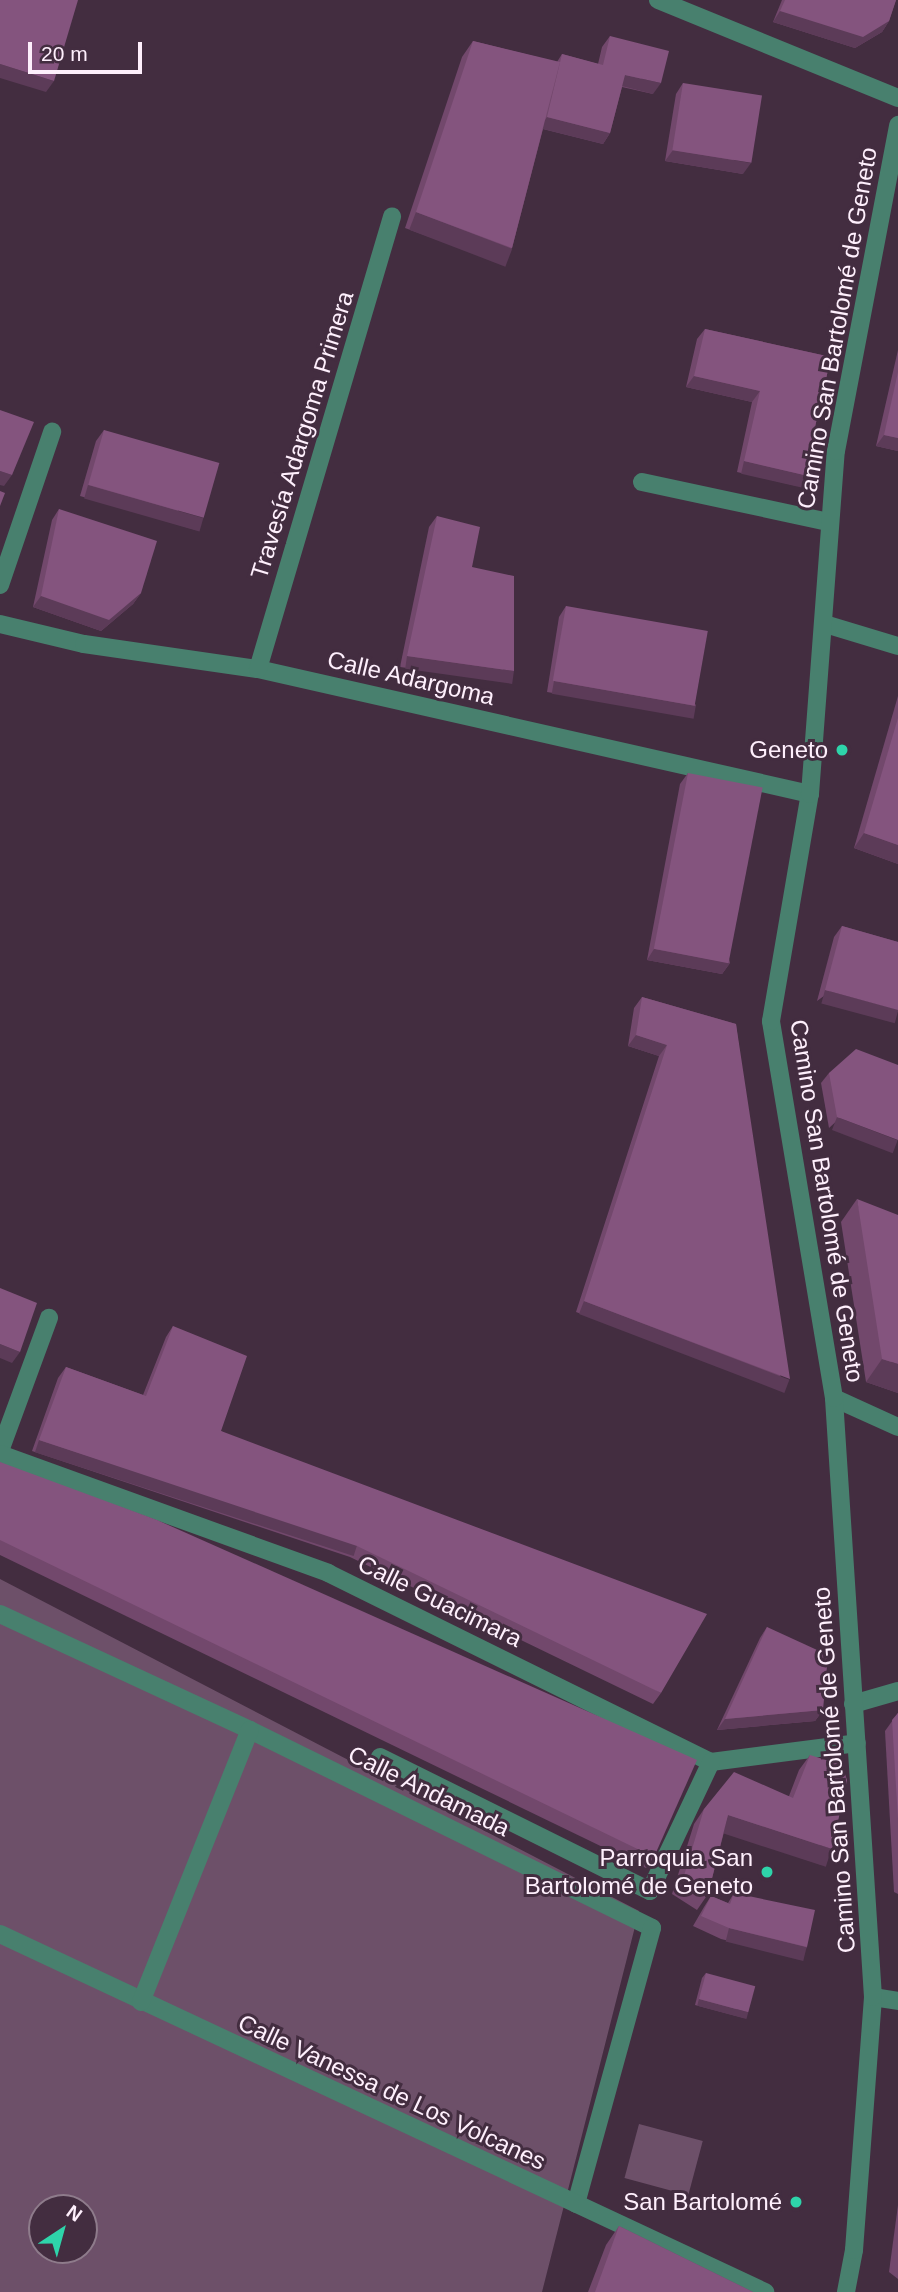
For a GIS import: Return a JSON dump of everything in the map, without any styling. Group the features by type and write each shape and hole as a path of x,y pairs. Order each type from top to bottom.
{"street":[{"path":"658,0 898,98"},
{"name":"Camino San Bartolomé de Geneto","path":"846,2292 854,2250 873,1997 834,1398 771,1021 810,794 825,624 828,522 836,451 898,125"},
{"name":"Travesía Adargoma Primera","path":"258,669 392,216"},
{"path":"0,585 51,432"},
{"path":"642,482 828,522"},
{"name":"Calle Adargoma","path":"0,624 84,644 258,669 810,794"},
{"path":"825,624 898,646"},
{"path":"0,1453 49,1318"},
{"path":"834,1398 898,1427"},
{"name":"Calle Guacimara","path":"0,1453 328,1573 711,1762"},
{"name":"Calle Andamada","path":"0,1614 250,1730 652,1928 576,2204"},
{"path":"853,1704 898,1691"},
{"path":"141,2002 250,1730"},
{"path":"380,1756 650,1891 711,1762 856,1743"},
{"name":"Calle Vanessa de Los Volcanes","path":"0,1934 765,2292"},
{"path":"873,1997 898,2001"}],"shaded area":[{"path":"0,1579 639,1911 542,2292 0,2292"},
{"path":"639,2124 703,2141 688,2195 625,2178"}],"building":[{"path":"0,0 78,0 54,81 0,64"},
{"path":"785,0 896,0 889,21 863,37 780,11"},
{"path":"610,36 669,51 661,83 625,75 610,133 547,117 562,54 603,65"},
{"path":"473,41 560,62 512,248 416,212"},
{"path":"683,83 762,96 751,163 672,150"},
{"path":"705,329 831,357 804,475 744,461 760,391 694,376"},
{"path":"898,372 898,438 884,435"},
{"path":"0,410 34,422 12,475 0,471"},
{"path":"104,430 219,463 204,518 88,485"},
{"path":"0,491 5,493 0,506"},
{"path":"59,509 157,541 141,593 109,620 41,596"},
{"path":"437,516 480,527 472,567 514,576 514,671 407,656"},
{"path":"566,606 708,631 695,706 553,681"},
{"path":"898,718 898,845 864,833"},
{"path":"688,773 763,788 728,963 654,949"},
{"path":"842,926 898,942 898,1010 825,990"},
{"path":"642,997 736,1024 790,1379 584,1301 667,1045 636,1035"},
{"path":"856,1049 898,1065 898,1140 837,1117 829,1073"},
{"path":"857,1199 898,1215 898,1364 882,1359"},
{"path":"0,1288 37,1303 20,1352 0,1344"},
{"path":"173,1326 247,1356 221,1431 707,1614 661,1693 357,1546 39,1440 66,1367 146,1396"},
{"path":"0,1462 157,1520 697,1760 654,1857 0,1540"},
{"path":"767,1627 828,1655 823,1710 725,1719"},
{"path":"898,1713 898,1819 892,1720"},
{"path":"810,1755 842,1765 847,1780 832,1849 728,1815 708,1894 683,1879 704,1809 734,1772 793,1798"},
{"path":"734,1893 815,1910 807,1947 729,1928 701,1916 711,1896 730,1904"},
{"path":"706,1973 755,1986 748,2012 699,1999"},
{"path":"619,2226 753,2292 595,2292"}],"place":[{"name":"Geneto","path":"842,750"},
{"name":"Parroquia San Bartolomé de Geneto","path":"767,1872"},
{"name":"San Bartolomé","path":"796,2202"}]}
